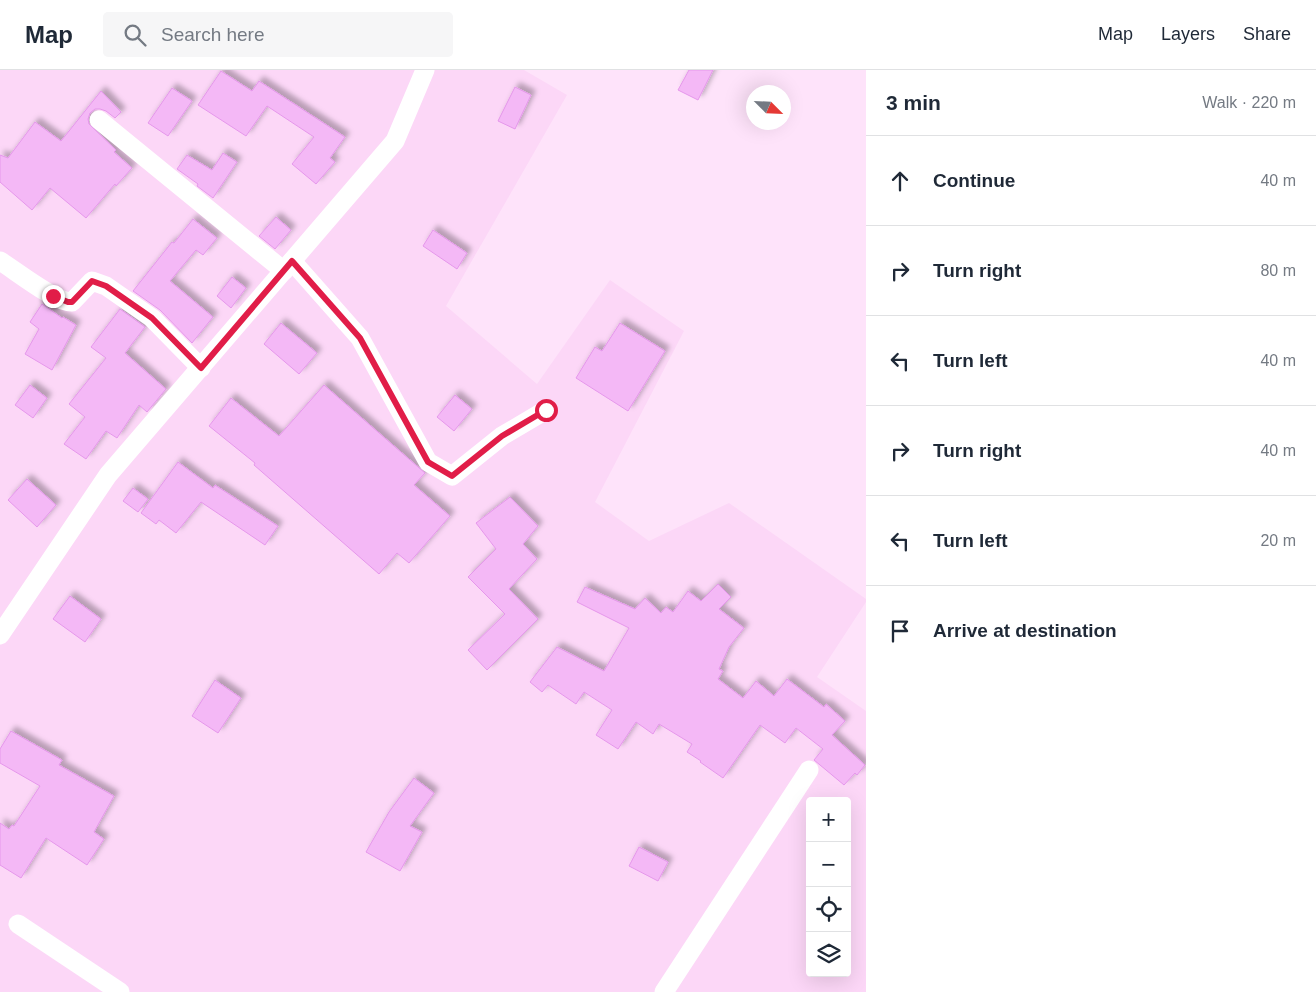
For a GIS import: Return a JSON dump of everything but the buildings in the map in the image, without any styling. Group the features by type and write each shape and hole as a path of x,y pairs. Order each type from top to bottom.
{"street":[{"path":"0,635 108,475 395,141 425,70"},
{"path":"100,120 288,266 360,338 428,462 452,476 502,436 546,410"},
{"path":"0,260 53,296 68,302 72,302 92,281 106,286 152,318 201,368"},
{"path":"664,992 810,770"},
{"path":"18,924 120,992"}],"shaded area":[{"path":"0,70 524,70 567,95 446,306 537,384 610,280 684,331 595,502 649,541 729,503 866,599 866,602 817,677 866,711 866,992 0,992"}],"route":[{"path":"53,296 72,302 88,284 92,281 98,282 152,318 201,368 292,261 360,338 428,462 452,476 502,436 546,410"}]}
